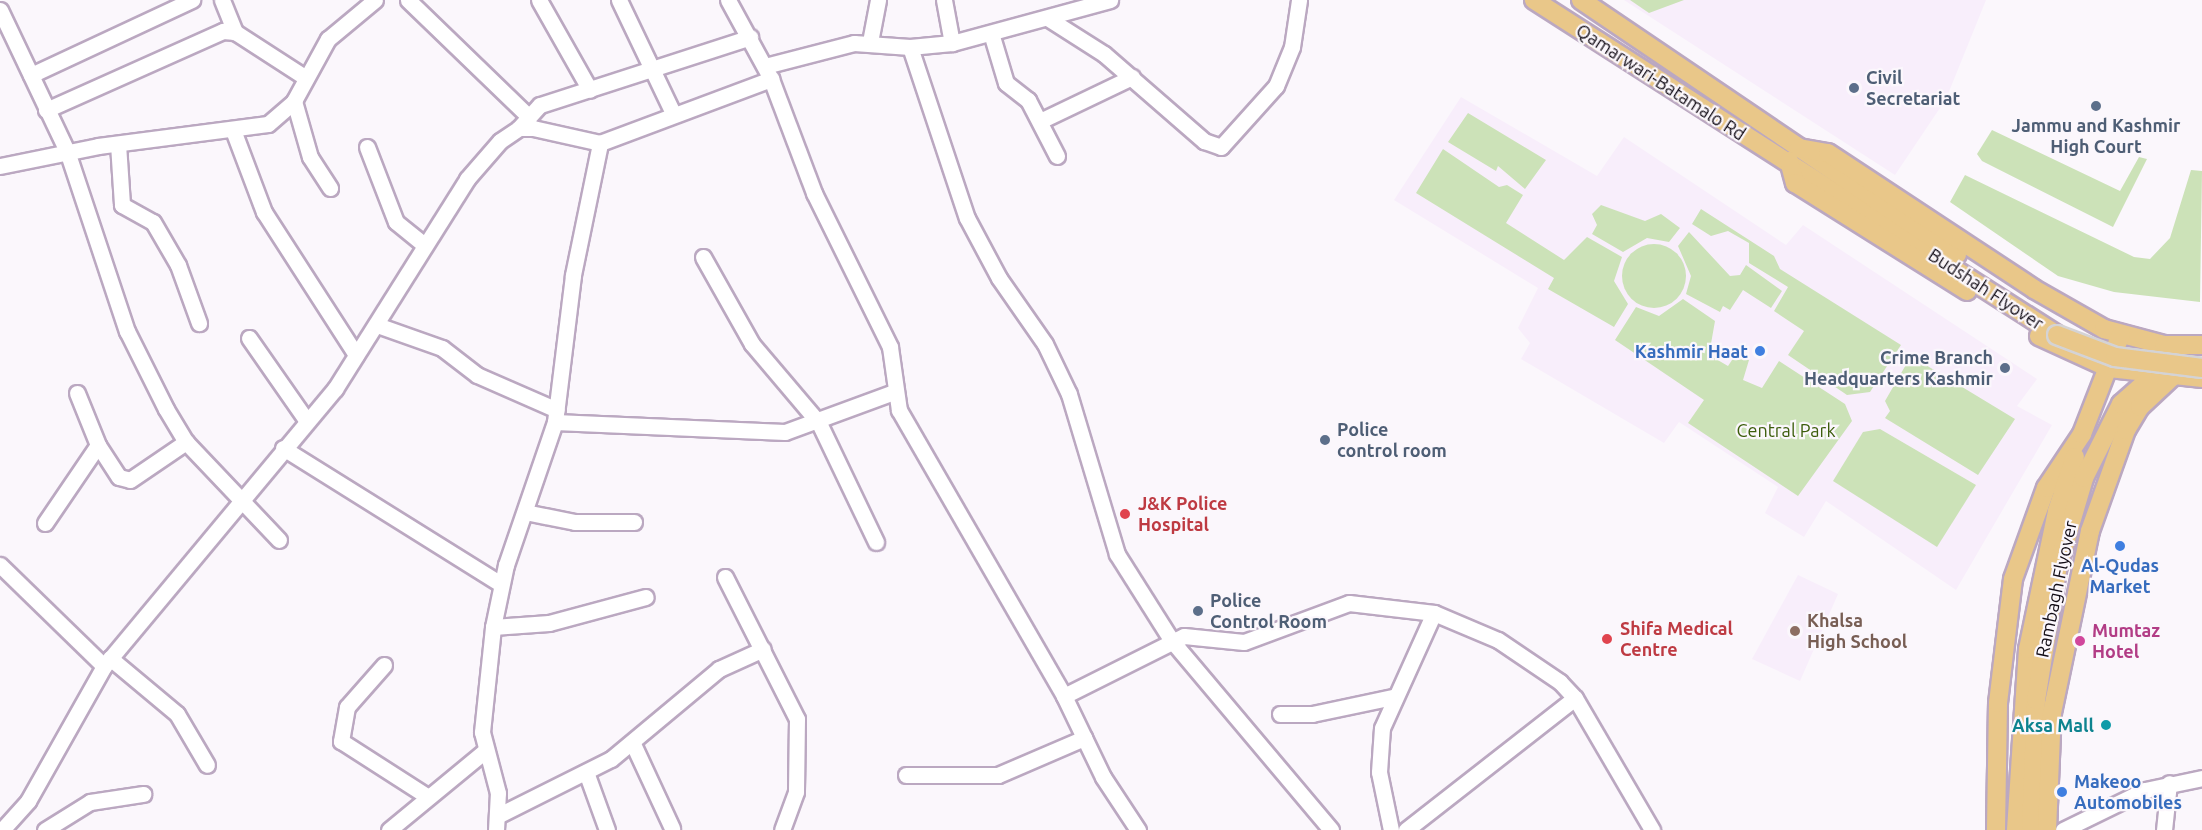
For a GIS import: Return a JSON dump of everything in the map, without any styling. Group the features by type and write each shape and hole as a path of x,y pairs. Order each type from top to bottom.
{"main road":[{"name":"Qamarwari-Batamalo Rd","path":"1534,0 1701,111 1793,154"},
{"name":"Qamarwari-Batamalo Rd","path":"1581,0 1793,154"},
{"path":"2202,345 2164,345 2121,334 2034,289 1828,153 1793,154 1795,183 2050,342 2109,368 2163,376 2202,378"},
{"name":"Budshah Flyover","path":"1793,154 2057,335 2115,357 2202,368"},
{"name":"Budshah Flyover","path":"1817,171 2063,326 2152,357 2202,358"},
{"path":"1996,830 1998,703 2013,579 2046,488 2082,434 2121,334"},
{"path":"2065,538 2109,465 2140,407 2163,376"},
{"name":"Rambagh Flyover","path":"2031,830 2036,700 2065,538 2084,478 2121,404 2163,376"},
{"name":"Rambagh Flyover","path":"2016,830 2028,649 2057,511 2082,434"},
{"path":"2047,830 2058,667 2109,465"}],"street":[{"path":"31,75 192,0"},
{"path":"222,0 235,32 303,76"},
{"path":"0,166 67,151 268,124 294,101 303,76 328,39 375,0"},
{"path":"408,0 523,121 600,143 768,72 870,42 910,47 952,43 1049,19 1110,0"},
{"path":"539,0 590,90"},
{"path":"619,0 673,113"},
{"path":"728,0 768,72 814,194 890,347 894,392 983,564 1064,696 1084,738 1138,830"},
{"path":"870,42 878,0"},
{"path":"944,0 952,43"},
{"path":"1049,19 1132,77 1212,147 1229,144 1276,86 1293,47 1299,0"},
{"path":"0,10 67,151 127,332 186,442 279,540"},
{"path":"46,110 212,33 235,32"},
{"path":"990,33 1006,83 1028,100 1057,156"},
{"path":"25,830 6,826 28,801 107,662 307,421 377,324 467,179 540,105 654,70 750,37"},
{"path":"910,47 967,218 1057,366 1081,426 1108,533 1172,641 1331,830"},
{"path":"1040,121 1132,77"},
{"path":"294,101 310,157 330,188"},
{"path":"232,130 264,212 356,355"},
{"path":"496,823 498,792 484,751 482,718 493,627 501,584 556,416 578,241 600,143"},
{"path":"118,144 122,205 153,222 178,265 199,323"},
{"path":"368,147 396,222 424,245"},
{"path":"703,257 757,351 819,423 876,542"},
{"path":"377,324 442,348 477,375 556,416 767,434 819,423 894,392"},
{"path":"249,338 307,421"},
{"path":"77,393 98,445 119,477 130,480 186,442"},
{"path":"45,523 98,445"},
{"path":"283,448 501,584"},
{"path":"525,512 574,522 634,522"},
{"path":"0,565 107,662 177,714 207,765"},
{"path":"725,577 763,649 799,732 796,792 782,830"},
{"path":"493,627 549,623 646,597"},
{"path":"1064,696 1172,641 1195,636 1244,642 1349,603 1434,613 1498,639 1542,668 1575,698 1652,830"},
{"path":"1391,830 1379,744 1393,697 1434,613"},
{"path":"496,823 633,744 724,665 763,649"},
{"path":"384,665 347,707 341,741 425,795"},
{"path":"1280,714 1312,714 1393,697"},
{"path":"1406,830 1575,698"},
{"path":"906,775 998,775 1084,738"},
{"path":"633,744 672,828"},
{"path":"390,830 425,795 484,751"},
{"path":"586,772 607,830"},
{"path":"2062,830 2169,783 2202,778"},
{"path":"2164,830 2169,783"},
{"path":"45,830 90,802 142,794"}],"shaded area":[{"name":"Civil Secretariat","path":"1624,0 1986,0 1946,99 1895,175"},
{"name":"Kashmir Haat","path":"1461,97 1597,176 1624,137 1786,245 1803,225 2037,379 2017,406 2052,425 1956,590 1826,501 1804,537 1765,513 1778,487 1679,422 1664,443 1521,359 1530,343 1518,328 1538,288 1394,200"},
{"name":"Khalsa High School","path":"1798,575 1838,594 1800,681 1752,659"}],"green space":[{"path":"1630,0 1684,0 1649,13"},
{"path":"1468,113 1546,160 1525,189 1498,166 1496,171 1448,142"},
{"path":"1992,130 2120,191 2139,157 2147,159 2113,227 1982,161 1977,154"},
{"path":"1443,149 1499,187 1507,185 1523,195 1506,223 1564,260 1587,237 1622,257 1614,281 1628,304 1614,327 1548,289 1554,278 1416,193"},
{"path":"2191,170 2202,171 2200,302 2114,292 2058,276 1950,202 1965,175 2134,257 2150,259 2170,238"},
{"path":"1601,205 1645,221 1661,214 1680,228 1669,242 1647,238 1623,252 1592,234 1597,225 1592,214"},
{"name":"Central Park","path":"1701,209 1774,256 1780,269 1901,345 1870,392 1847,395 1788,355 1804,331 1774,311 1788,287 1749,263 1749,243 1728,231 1711,236 1692,224"},
{"path":"1689,232 1730,276 1740,275 1746,265 1782,291 1771,308 1743,290 1730,310 1723,306 1720,312 1686,294 1691,276 1678,246"},
{"path":"1654,244 1672,250 1680,258 1686,276 1680,294 1672,302 1654,308 1636,302 1628,294 1622,276 1628,258 1636,250"},
{"name":"Central Park","path":"1683,299 1715,321 1709,355 1728,366 1736,354 1749,360 1743,380 1762,388 1779,361 1845,404 1852,421 1798,496 1688,423 1704,400 1615,340 1636,307 1659,316"},
{"name":"Central Park","path":"1911,356 2015,419 1978,475 1885,418 1890,411 1885,401"},
{"name":"Central Park","path":"1880,429 1976,485 1937,547 1833,481 1863,432"}],"place":[{"name":"Civil Secretariat","path":"1854,88"},
{"name":"Jammu and Kashmir High Court","path":"2096,106"},
{"name":"Kashmir Haat","path":"1760,351"},
{"name":"Crime Branch Headquarters Kashmir","path":"2005,368"},
{"name":"Police control room","path":"1325,440"},
{"name":"J&K Police Hospital","path":"1125,514"},
{"name":"Al-Qudas Market","path":"2120,546"},
{"name":"Police Control Room","path":"1198,611"},
{"name":"Khalsa High School","path":"1795,631"},
{"name":"Shifa Medical Centre","path":"1607,639"},
{"name":"Mumtaz Hotel","path":"2080,641"},
{"name":"Aksa Mall","path":"2106,725"},
{"name":"Makeoo Automobiles","path":"2062,792"}]}
